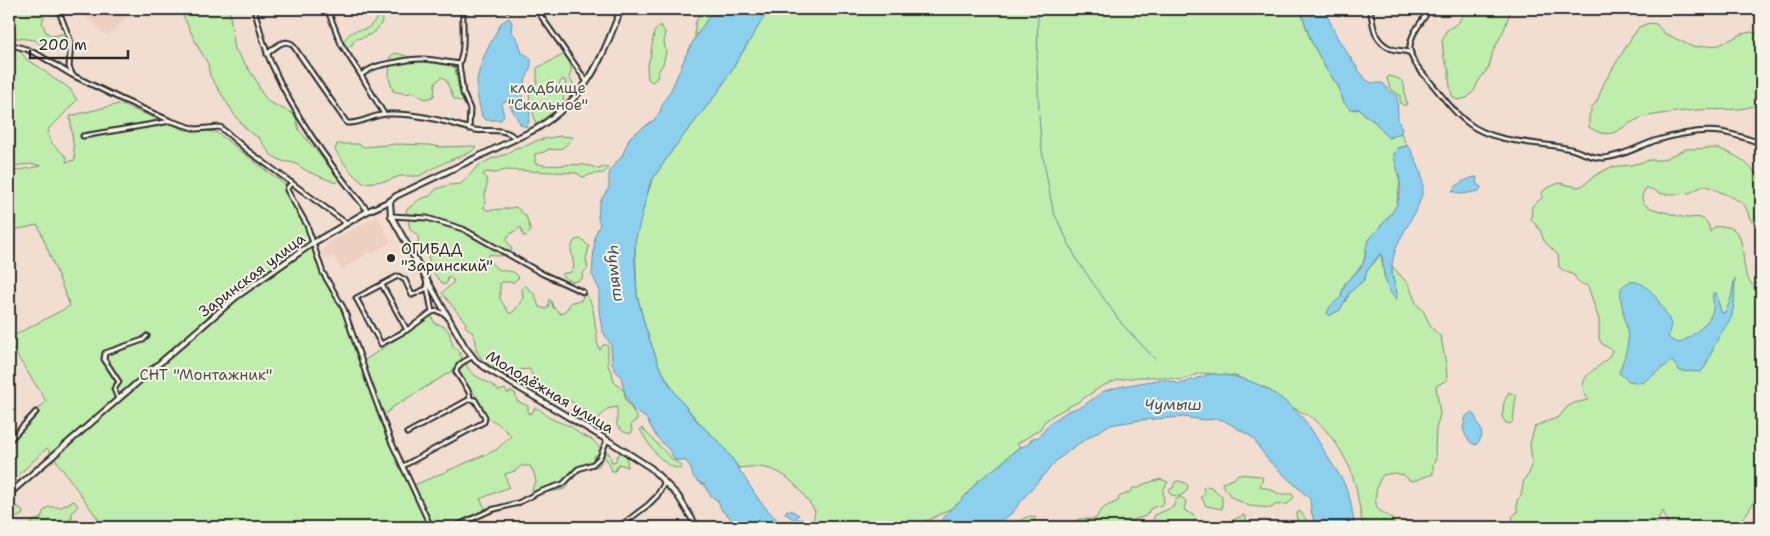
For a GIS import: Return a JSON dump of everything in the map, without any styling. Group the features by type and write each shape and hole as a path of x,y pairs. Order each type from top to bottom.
{"street":[{"path":"58,9 71,42 69,67 72,75"},
{"path":"254,9 268,54 288,100 347,187 368,212"},
{"path":"426,9 508,9"},
{"path":"463,9 463,51 459,64 463,94 470,109 469,129"},
{"path":"536,9 587,82"},
{"name":"Заринская улица","path":"9,494 236,297 313,243 396,196 515,139 550,120 562,110 587,82 606,48 621,9"},
{"path":"1370,9 1374,32 1378,38 1391,48 1411,53"},
{"path":"1429,9 1412,36 1411,53 1418,66 1458,115 1480,131 1531,143 1568,148 1603,158 1658,140 1705,131 1722,132 1761,143"},
{"path":"328,12 340,44 362,75 384,114"},
{"path":"268,54 286,42 292,44 347,123 384,114 400,115 430,119 469,129 502,132 513,136 515,139"},
{"path":"9,44 40,55 72,75 171,121 196,129 220,127 247,150 346,223"},
{"path":"362,75 382,63 406,59 431,58 459,64"},
{"path":"83,136 171,121"},
{"path":"292,183 287,190 307,225 324,273 344,309 377,406 431,527"},
{"name":"Молодёжная улица","path":"390,201 392,216 472,357 489,370 651,468 666,481 678,496 697,527"},
{"path":"392,216 427,218 463,229 543,274 583,292"},
{"path":"428,288 412,295 405,280 398,276 356,298 382,344 407,330 432,312 448,316"},
{"path":"426,278 432,312"},
{"path":"382,285 407,330"},
{"path":"118,398 114,389 119,382 104,359 105,353 143,340 147,336"},
{"path":"470,399 469,392 460,382 456,372 461,363 472,357"},
{"path":"403,466 484,422 485,417 475,400 470,399 407,433"},
{"path":"9,441 36,412"},
{"path":"454,527 491,510 518,503 539,492 563,484 578,469 593,464 600,458 607,440"},
{"path":"619,527 648,505 657,496 666,481"}],"shaded area":[{"path":"76,9 138,9 107,36"},
{"path":"377,216 391,242 372,254 370,252 341,270 334,256 326,259 322,253 323,249 327,246 326,244"}],"green space":[{"path":"9,9 37,9 44,17 42,23 46,32 52,36 62,34 71,42 68,52 62,52 39,44 35,40 9,37"},
{"path":"180,9 229,9 235,49 256,80 261,92 269,102 292,113 296,118 299,130 339,178 336,183 309,172 294,163 282,161 271,155 259,138 248,131 236,117 210,76 208,64"},
{"path":"384,9 382,22 379,27 372,34 354,40 352,45 346,48 343,42 347,37 354,31 367,28"},
{"path":"702,9 714,9 695,38 695,24"},
{"path":"769,9 1300,9 1311,41 1326,69 1338,86 1342,99 1354,110 1360,109 1389,138 1401,133 1407,146 1401,147 1398,174 1400,183 1396,208 1369,240 1363,264 1344,285 1339,299 1345,302 1350,292 1364,280 1367,271 1381,254 1384,275 1397,293 1392,275 1392,266 1409,285 1416,303 1424,312 1431,327 1441,337 1447,380 1436,386 1440,414 1436,429 1436,458 1433,474 1413,481 1404,475 1394,473 1383,475 1377,487 1377,507 1392,518 1394,527 1363,527 1356,487 1350,468 1338,446 1325,429 1313,418 1292,407 1266,388 1235,376 1201,373 1181,380 1161,377 1138,377 1118,380 1102,386 1078,402 1053,415 1044,422 1040,429 1017,444 1020,446 986,477 978,481 960,502 929,520 901,527 817,527 813,522 815,511 792,482 775,471 765,468 739,468 721,444 703,427 677,396 659,366 645,326 637,295 635,242 638,225 652,180 673,149 718,92"},
{"path":"1465,9 1511,9 1504,30 1493,51 1489,67 1474,91 1467,98 1457,100 1452,96 1442,40 1446,31 1459,22"},
{"path":"1649,23 1656,24 1664,33 1693,47 1719,45 1742,34 1751,32 1761,35 1761,103 1738,109 1697,110 1649,116 1636,120 1617,131 1605,134 1589,127 1591,108 1597,101 1604,83 1639,27"},
{"path":"660,25 665,32 666,52 657,78 652,82 648,79 647,67 654,32"},
{"name":"СНТ \"Монтажник\"","path":"9,39 12,40 27,60 70,89 77,100 49,128 48,133 51,142 67,158 66,162 75,160 70,116 119,104 185,130 216,132 288,187 287,189 307,225 324,273 344,309 362,362 431,316 436,325 445,327 449,332 453,346 459,351 462,359 456,365 457,368 393,407 382,417 412,486 496,450 511,436 497,423 486,419 471,389 459,379 458,369 463,363 466,364 472,373 499,391 505,389 508,394 510,391 515,393 517,401 528,406 528,414 533,412 534,408 539,409 550,418 571,426 580,434 591,439 601,449 609,453 612,462 616,461 618,455 624,451 628,467 619,464 615,471 612,471 601,452 594,456 594,459 601,462 599,466 578,471 569,480 568,486 564,489 539,492 532,491 536,482 530,466 521,466 515,471 505,474 509,487 480,499 488,513 457,527 104,527 47,448 9,484 9,442 46,401 9,343 9,338 70,306 38,225 9,231 9,172 41,166 33,164 9,166"},
{"path":"395,53 415,59 451,65 455,68 459,90 463,96 462,102 454,99 446,80 442,77 435,83 434,96 430,98 423,98 413,92 405,94 393,91 389,78 390,57"},
{"name":"кладбище \"Скальное\"","path":"563,55 567,55 571,69 569,77 574,86 567,94 565,80 562,80 559,84 564,88 563,104 536,125 529,95 537,82 537,68"},
{"path":"1389,76 1403,82 1407,103 1405,106 1400,103 1400,95 1390,89 1387,78"},
{"path":"560,136 573,137 561,149 549,149 535,154 535,163 543,165 583,165 598,169 608,168 605,172 585,177 577,173 505,170 483,174 487,182 484,208 490,210 516,207 526,216 531,231 526,236 523,236 521,227 509,235 506,240 512,249 510,255 496,256 491,254 488,256 495,267 514,272 519,277 514,282 500,283 500,299 509,313 513,312 522,300 522,289 525,285 535,295 539,307 548,308 549,299 553,307 561,314 568,308 571,302 581,301 583,296 586,295 591,303 600,350 603,345 608,346 608,366 612,372 614,382 624,391 626,400 638,419 631,424 631,434 624,432 617,426 617,407 607,409 596,419 577,405 540,385 534,379 529,369 519,370 510,377 483,361 476,350 476,341 472,332 465,326 466,323 442,293 453,283 453,280 448,276 445,285 438,279 431,267 428,254 418,244 418,236 410,229 406,210 420,199 430,196 436,189 461,184 478,166 507,154 515,148 526,146 538,140"},
{"path":"337,144 358,144 365,147 396,144 476,147 471,152 419,176 400,176 387,181 363,183 335,150"},
{"path":"1716,148 1730,153 1743,161 1754,171 1758,178 1762,195 1761,229 1752,222 1741,202 1706,186 1680,194 1662,194 1646,188 1642,199 1647,206 1657,210 1685,218 1697,217 1703,219 1708,224 1710,232 1714,227 1725,227 1733,229 1738,234 1747,277 1761,296 1761,504 1759,501 1754,501 1742,518 1733,522 1713,525 1712,527 1668,527 1663,510 1654,527 1515,527 1512,517 1517,512 1517,500 1521,496 1524,479 1529,474 1532,462 1530,444 1535,426 1559,417 1567,407 1574,403 1588,400 1583,383 1591,372 1609,357 1612,350 1602,344 1599,339 1599,320 1588,286 1576,279 1574,275 1559,267 1558,255 1544,241 1540,230 1531,219 1532,206 1542,198 1542,192 1559,183 1578,187 1611,167 1631,165 1650,160 1662,160 1686,149"},
{"path":"578,239 583,240 589,247 586,259 588,268 583,273 582,279 573,282 562,276 562,274 571,272 574,267 571,249 574,241"},
{"path":"1509,392 1516,396 1513,421 1510,424 1506,423 1502,417 1504,402"},
{"path":"642,428 672,459 682,466 681,469 667,464 656,454 640,430"},
{"path":"1238,474 1259,476 1263,478 1260,487 1270,489 1279,494 1292,494 1294,497 1288,504 1275,505 1271,508 1249,506 1231,497 1222,483 1234,479"},
{"path":"1161,479 1168,482 1163,490 1164,503 1151,508 1146,516 1121,526 1067,527 1079,519 1096,519 1102,509 1118,501 1119,497 1130,492 1133,488 1139,488 1144,484"},
{"path":"1175,482 1186,483 1188,486 1186,492 1180,496 1171,495 1170,489 1173,488"},
{"path":"1205,486 1211,487 1222,496 1222,509 1206,506 1201,497 1205,493 1203,488"},
{"path":"1181,497 1186,501 1184,510 1193,515 1197,520 1192,527 1150,527 1155,515 1173,507 1176,499"},
{"path":"74,501 78,506 72,513 72,518 59,527 26,527 41,518 43,512 48,507 61,507"},
{"path":"9,507 19,507 23,512 9,527"},
{"path":"1300,511 1310,527 1300,527 1296,516"},
{"path":"1244,515 1246,517 1246,527 1205,527 1211,522 1229,522"},
{"path":"1035,517 1036,527 1011,527 1024,518"}],"water":[{"name":"Чумыш","path":"714,9 769,9 718,92 673,149 650,183 635,242 637,295 645,326 659,366 677,396 696,420 721,444 759,500 773,516 787,527 735,527 729,516 722,511 718,501 710,495 705,485 696,480 686,461 675,460 669,450 656,436 646,418 633,410 625,394 621,377 612,364 611,345 602,330 599,310 599,289 592,274 595,235 600,225 598,218 599,206 609,188 610,170 622,156 630,137 654,120 660,112 686,55"},
{"path":"1300,9 1324,9 1338,39 1364,78 1371,83 1383,83 1389,91 1397,96 1401,133 1388,138 1374,121 1360,109 1350,109 1344,103 1338,86 1326,69 1311,41"},
{"path":"509,18 512,22 511,31 518,40 522,53 529,56 531,60 522,90 522,98 527,104 530,115 527,127 521,125 506,101 501,104 504,116 501,120 486,120 482,117 477,94 477,79 482,61 501,23"},
{"path":"1407,146 1410,148 1418,165 1423,184 1419,203 1400,240 1393,259 1392,273 1397,292 1396,300 1387,285 1382,256 1380,254 1367,271 1364,280 1350,292 1340,310 1329,316 1327,314 1329,308 1341,297 1344,286 1363,264 1369,240 1395,208 1400,193 1400,183 1394,152 1398,148"},
{"path":"1477,177 1476,183 1481,187 1479,191 1462,194 1452,191 1462,182"},
{"path":"1735,278 1734,305 1731,318 1718,338 1701,372 1680,371 1672,361 1642,383 1629,381 1619,373 1628,343 1620,293 1624,286 1630,282 1637,282 1655,296 1671,324 1668,337 1679,343 1695,333 1709,319 1713,309 1713,293 1716,293 1721,312 1724,313 1730,301"},
{"name":"Чумыш","path":"1210,374 1224,375 1252,382 1277,395 1299,414 1313,432 1345,485 1350,499 1355,527 1316,527 1311,511 1310,499 1268,460 1252,437 1223,420 1183,417 1109,425 1075,446 1056,461 1013,512 995,527 931,527 941,521 950,509 960,502 978,481 1018,448 1027,445 1033,438 1039,437 1050,423 1068,411 1083,406 1104,391 1162,379 1180,384"},
{"path":"1472,412 1482,432 1481,438 1476,445 1469,441 1463,428 1466,416"},
{"path":"787,510 799,515 796,517 797,519 811,520 800,522 799,524 785,513"}],"waterway":[{"path":"1038,9 1037,69 1039,109"},
{"path":"1039,115 1041,145 1053,211 1077,260 1121,323 1155,359"}],"place":[{"name":"ОГИБДД \"Заринский\"","path":"391,258"}]}
